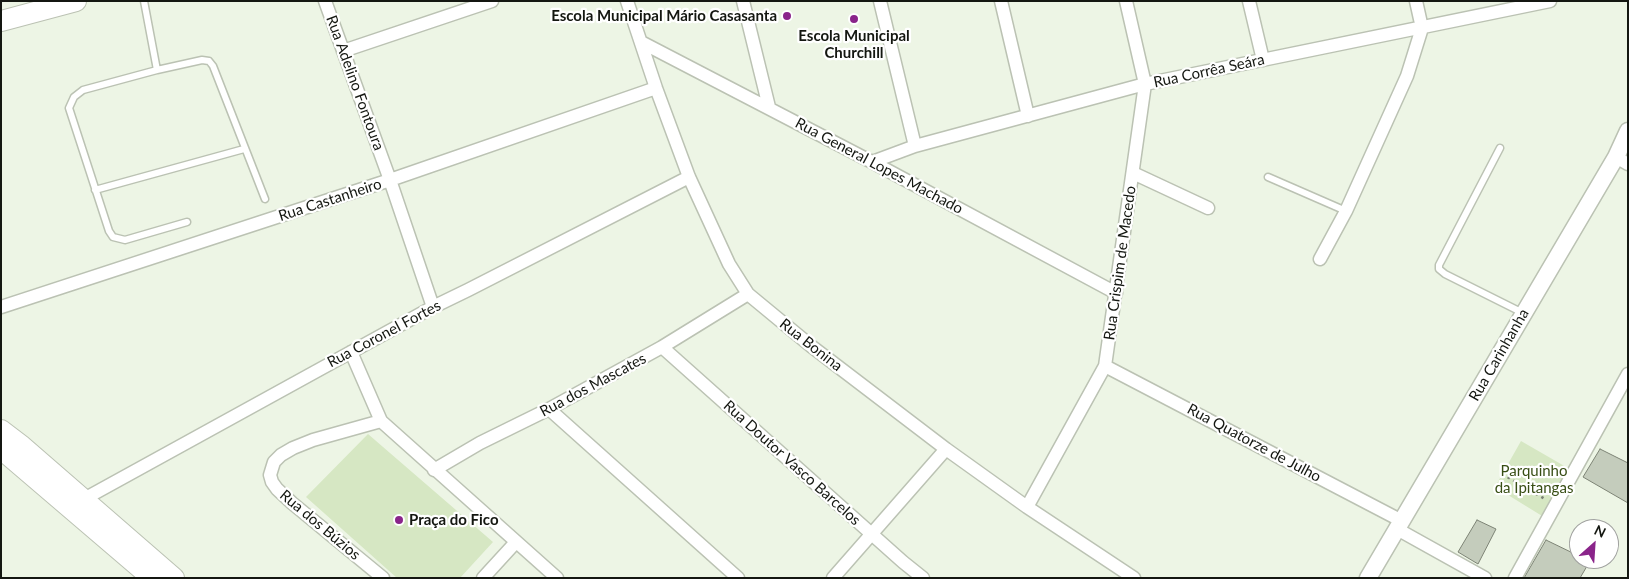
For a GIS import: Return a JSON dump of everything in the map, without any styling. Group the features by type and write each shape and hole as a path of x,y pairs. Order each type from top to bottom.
{"main road":[{"path":"1,21 31,7 76,1"},
{"path":"1,430 84,499 174,578"},
{"path":"1,449 152,578"}],"street":[{"name":"Rua Adelino Fontoura","path":"325,1 390,180 433,307"},
{"path":"343,51 467,5 492,1"},
{"name":"Rua Bonina","path":"627,1 656,88 689,177 729,264 748,294 811,346 946,449 1027,507 1134,578"},
{"path":"743,1 768,107"},
{"path":"880,1 915,146"},
{"path":"1001,1 1028,116"},
{"name":"Rua Crispim de Macedo","path":"1027,507 1105,366 1145,84 1126,1"},
{"path":"1249,1 1263,60"},
{"path":"1320,260 1346,212 1407,76 1422,28 1416,1"},
{"name":"Rua Corrêa Seára","path":"872,162 915,146 1145,84 1550,1"},
{"name":"Rua General Lopes Machado","path":"641,42 768,107 1116,292"},
{"name":"Rua Castanheiro","path":"1,307 390,180 656,88"},
{"name":"Rua Carinhanha","path":"1368,578 1524,313 1622,161 1628,131"},
{"path":"1133,173 1208,208"},
{"name":"Rua Coronel Fortes","path":"84,499 433,307 689,177"},
{"name":"Rua dos Mascates","path":"434,470 480,442 549,409 662,348 748,294"},
{"name":"Rua Doutor Vasco Barcelos","path":"662,348 923,578"},
{"path":"351,352 381,421 557,578"},
{"name":"Rua Quatorze de Julho","path":"1105,366 1399,525 1485,578"},
{"path":"1515,578 1628,374"},
{"path":"549,409 738,578"},
{"name":"Rua dos Búzios","path":"381,421 313,440 293,448 274,462 270,475 277,489 292,503 383,578"},
{"path":"833,578 946,449"},
{"path":"483,578 516,542"}],"lane":[{"path":"144,1 157,70"},
{"path":"187,222 124,240 113,237 109,231 95,190 69,108 74,97 83,90 157,70 202,60 209,61 213,66 265,200"},
{"path":"1500,148 1439,265 1439,269 1445,274 1524,313"},
{"path":"95,190 244,149"},
{"path":"1268,178 1346,212"}],"path":[{"path":"1502,474 1555,505"}],"green space":[{"name":"Praça do Fico","path":"368,434 493,542 460,578 397,578 306,497"},
{"name":"Parquinho da Ipitangas","path":"1521,441 1573,471 1547,519 1495,487"}],"building":[{"path":"1600,449 1628,463 1628,503 1583,477"},
{"path":"1477,520 1496,529 1478,564 1458,552"},
{"path":"1546,540 1569,551 1569,569 1585,569 1580,578 1524,578"}],"place":[{"name":"Escola Municipal Mário Casasanta","path":"787,16"},
{"name":"Escola Municipal Churchill","path":"854,19"},
{"name":"Praça do Fico","path":"399,520"}]}
